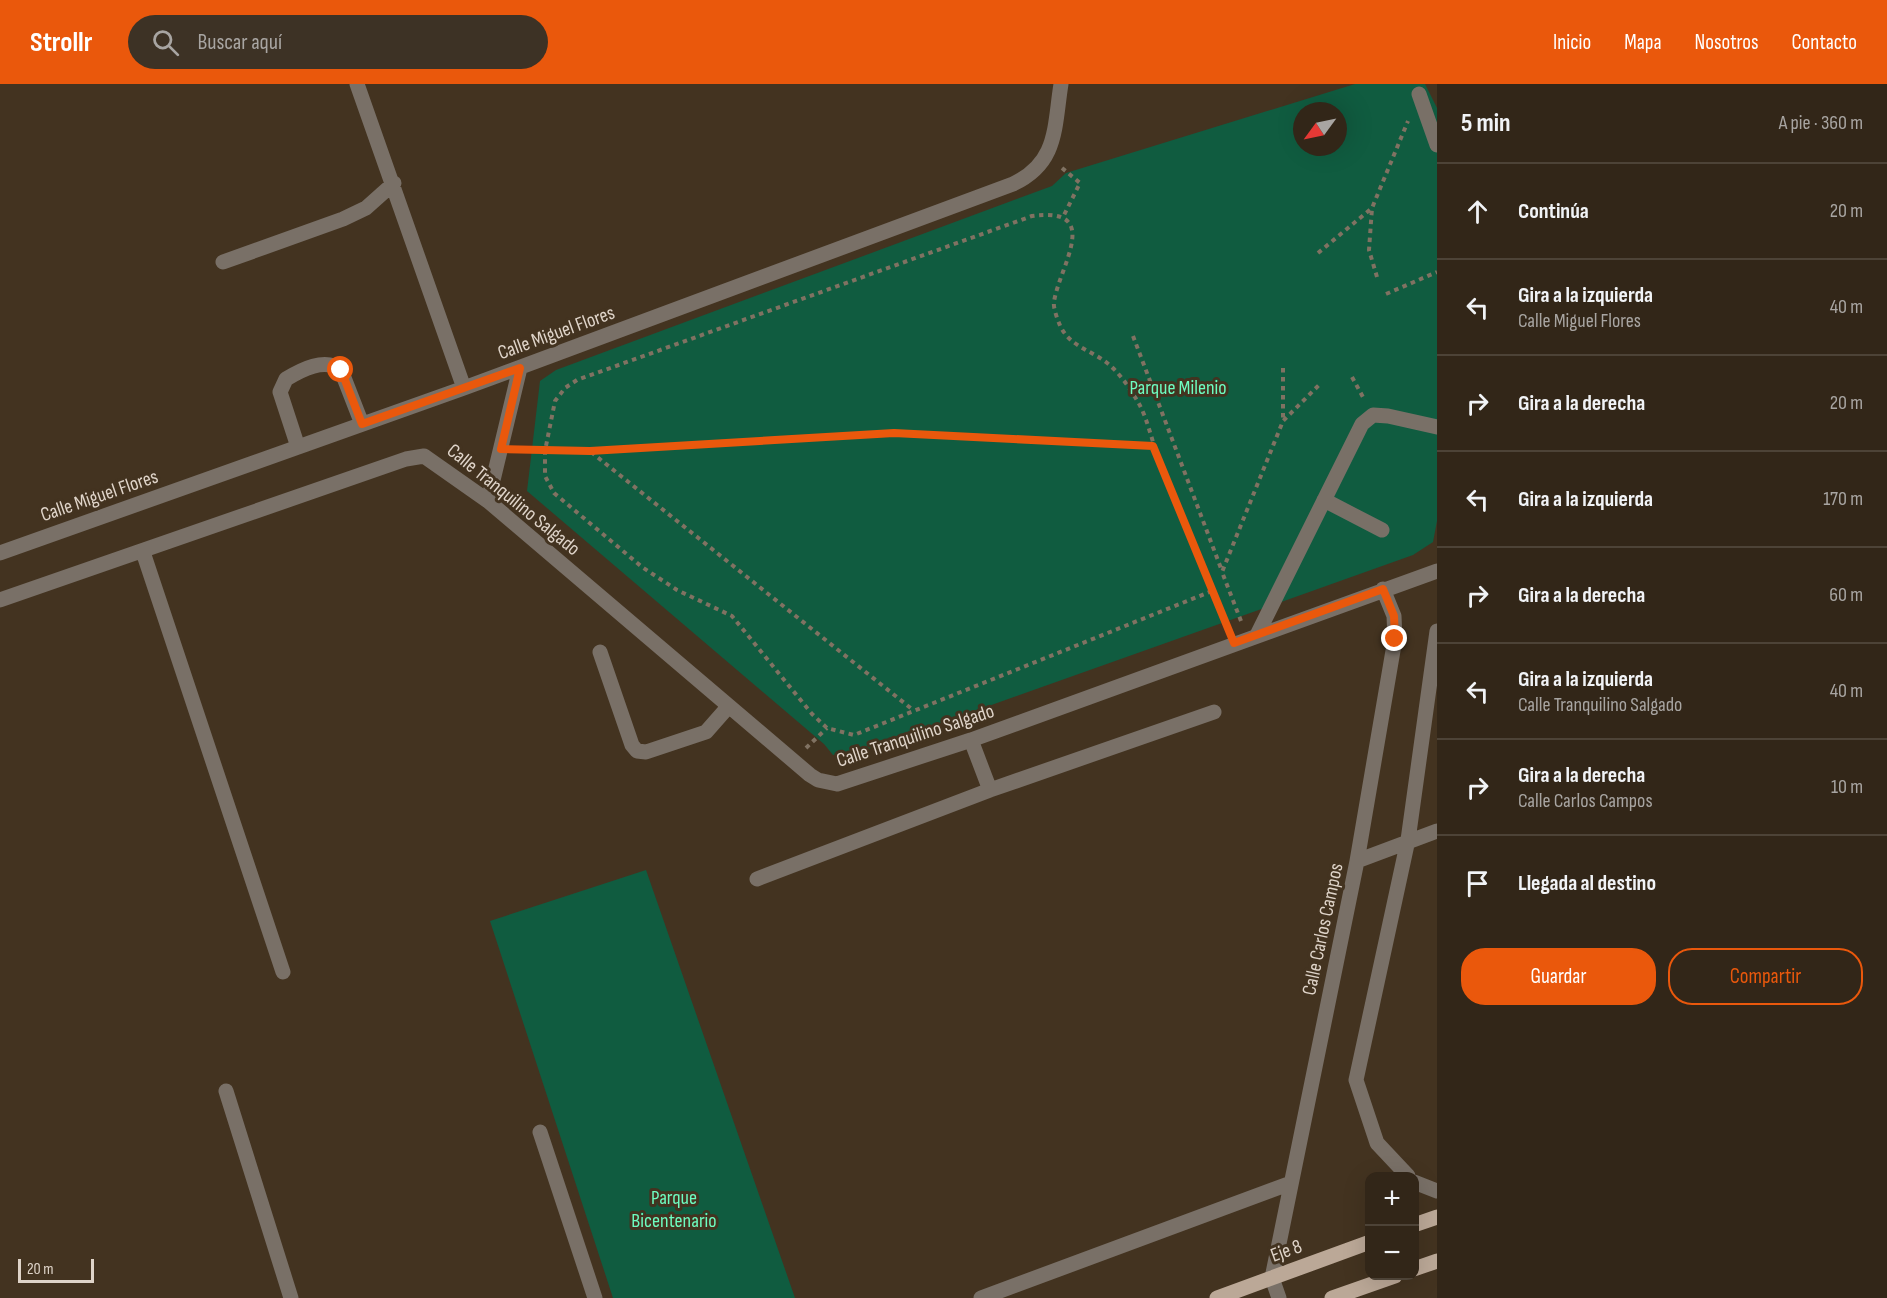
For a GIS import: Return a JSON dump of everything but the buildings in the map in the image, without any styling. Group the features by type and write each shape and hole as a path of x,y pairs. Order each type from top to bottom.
{"main road":[{"path":"1419,1223 1437,1217"},
{"name":"Eje 8","path":"1217,1298 1365,1244"},
{"path":"1419,1267 1437,1261"},
{"path":"1332,1298 1381,1280"}],"street":[{"path":"357,84 394,183 464,388"},
{"name":"Calle Miguel Flores","path":"0,553 520,368 1030,176 1047,155 1061,84"},
{"path":"1419,94 1437,145"},
{"path":"223,262 344,219 366,208 394,183"},
{"path":"298,447 280,392 286,379 320,365 335,365 341,370 362,424"},
{"path":"488,501 520,368"},
{"path":"1246,639 1324,500 1362,424 1373,415 1437,427"},
{"name":"Calle Tranquilino Salgado","path":"143,552 406,459 424,456 488,501 793,761 818,780 837,784 971,740 1437,571"},
{"path":"1324,500 1382,530"},
{"path":"0,600 143,552 283,972"},
{"name":"Calle Carlos Campos","path":"1272,1278 1357,861 1395,639 1394,616 1383,589"},
{"path":"1404,1172 1377,1143 1356,1080 1408,840 1437,631"},
{"path":"600,652 632,745 637,751 646,752 706,732 728,707"},
{"path":"757,879 990,790 1214,712"},
{"path":"971,740 990,790"},
{"path":"1357,861 1437,831"},
{"path":"226,1091 291,1298"},
{"path":"540,1132 595,1298"},
{"path":"981,1298 1292,1183"},
{"path":"1419,1184 1437,1191"},
{"path":"1272,1278 1279,1298"}],"path":[{"path":"1377,277 1369,250 1372,208 1419,94"},
{"path":"1063,218 1080,183"},
{"path":"1318,253 1372,208"},
{"path":"1212,591 854,735 827,728 812,714 732,616 676,590 642,567 554,493 545,476 546,451 555,401 565,388 577,380 1032,216 1048,214 1063,218 1071,227 1074,241 1053,303 1060,325 1077,346 1104,361 1119,374 1140,404 1153,446 1212,591 1246,639"},
{"path":"1386,294 1437,272"},
{"path":"1133,336 1246,639"},
{"path":"1222,572 1283,421 1283,368"},
{"path":"1283,421 1321,383"},
{"path":"501,449 590,451 894,433 1153,446"},
{"path":"590,451 913,710"},
{"path":"793,761 827,728"}],"green space":[{"name":"Parque Milenio","path":"1355,84 1425,84 1437,108 1437,521 1433,542 1413,555 854,754 833,755 824,744 527,491 540,381 556,370 1052,186 1066,173 1293,103 1293,156 1347,156 1347,102 1297,102"},
{"name":"Parque Bicentenario","path":"646,870 795,1298 613,1298 490,921"}],"route":[{"path":"341,370 362,424 520,368 501,449 590,451 894,433 1153,446 1234,643 1383,589 1394,616 1395,639"}]}
